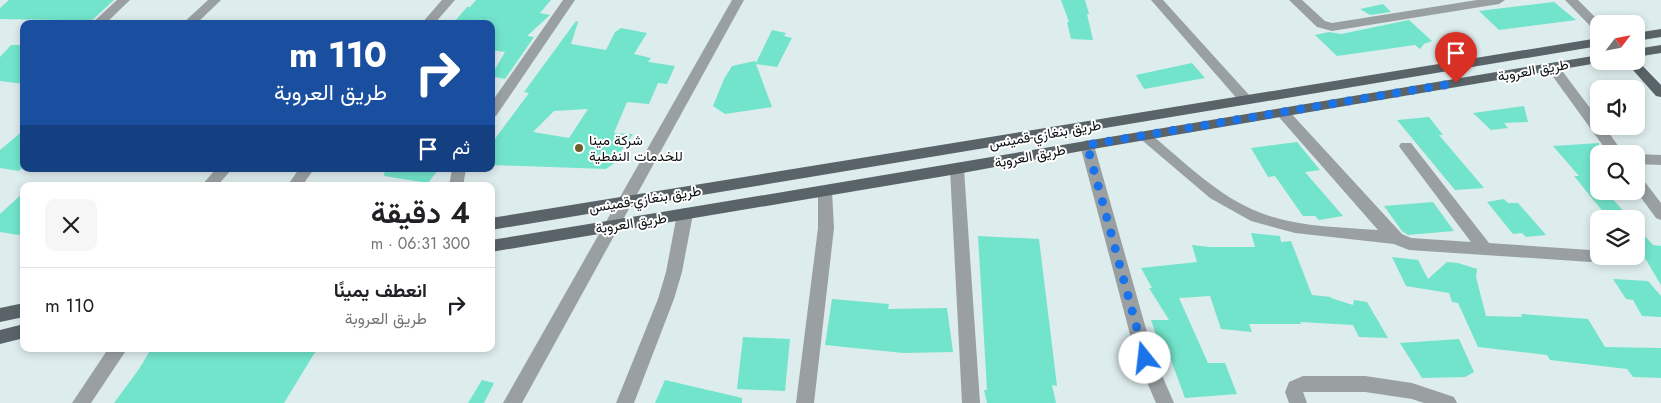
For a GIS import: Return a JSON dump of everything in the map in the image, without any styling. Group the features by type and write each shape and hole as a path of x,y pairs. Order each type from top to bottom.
{"main road":[{"path":"1645,36 1661,34"},
{"name":"طريق بنغازي-قمينس","path":"495,223 1074,130 1245,99 1590,43"},
{"path":"1645,52 1661,50"},
{"name":"طريق العروبة","path":"495,245 957,169 1087,145 1590,61"},
{"path":"1639,70 1661,93"},
{"path":"0,315 20,311"},
{"path":"0,337 20,332"}],"street":[{"path":"102,20 124,0"},
{"path":"192,20 214,0"},
{"path":"431,20 449,0"},
{"path":"495,107 569,0"},
{"path":"512,403 738,0"},
{"path":"1157,0 1245,99"},
{"path":"1296,0 1320,24 1332,27 1499,0"},
{"path":"1406,0 1418,12"},
{"path":"1571,0 1590,19"},
{"path":"1552,67 1610,145"},
{"path":"1283,113 1396,238"},
{"path":"1144,136 1240,211 1277,225 1396,238 1410,244 1590,256"},
{"path":"1087,145 1145,358 1165,403"},
{"path":"1406,146 1485,249"},
{"path":"1645,160 1661,160"},
{"path":"957,169 971,403"},
{"path":"212,182 222,172"},
{"path":"297,182 305,172"},
{"path":"805,403 826,228 825,191"},
{"path":"1645,192 1661,214"},
{"path":"625,403 666,299 674,272 685,214"},
{"path":"82,403 116,352"},
{"path":"1298,403 1294,392 1295,387 1312,384 1364,384 1412,391 1448,403"}],"building":[{"path":"9,0 114,0 92,20 0,19 0,8"},
{"path":"476,0 551,0 540,13 550,15 527,36 534,37 505,79 495,77 495,69 505,52 495,51 495,20 456,20 467,7 470,7"},
{"path":"1061,0 1085,0 1093,40 1071,39 1067,22 1069,22"},
{"path":"1554,2 1576,20 1499,30 1479,11"},
{"path":"1383,4 1391,12 1370,15 1360,9"},
{"path":"1409,20 1432,41 1424,44 1420,49 1415,45 1337,56 1315,35 1329,32 1341,34"},
{"path":"576,21 578,22 571,44 606,50 615,32 621,28 647,33 634,54 651,58 648,62 675,66 667,84 658,83 649,104 627,102 614,133 633,134 616,162 606,169 495,165 495,139 529,93 524,92","holes":["588,109 569,138 533,132 554,111"]},
{"path":"772,30 786,33 784,36 792,38 777,67 756,64 772,107 725,114 713,106 724,79 732,66 755,61 756,63"},
{"path":"11,45 20,45 20,84 0,81 0,57"},
{"path":"1192,63 1205,78 1144,89 1136,75"},
{"path":"1524,106 1528,122 1504,123 1508,128 1491,130 1473,113"},
{"path":"1429,117 1443,135 1439,135 1484,188 1455,190 1397,120"},
{"path":"20,133 19,171 0,168 0,150"},
{"path":"1297,142 1320,170 1305,172 1343,216 1319,220 1315,216 1303,216 1275,176 1268,177 1251,148"},
{"path":"1599,143 1599,145 1590,145 1590,196 1574,176 1579,176 1553,146"},
{"path":"385,172 437,172 429,182 384,176"},
{"path":"20,196 20,234 0,232 0,214"},
{"path":"1504,199 1508,203 1518,203 1546,235 1526,237 1522,233 1513,234 1487,202"},
{"path":"1594,200 1614,200 1622,210 1602,210"},
{"path":"1433,202 1454,231 1408,235 1402,231 1384,206"},
{"path":"1251,233 1280,236 1281,242 1291,241 1312,295 1331,297 1353,305 1354,300 1367,302 1388,338 1359,337 1353,325 1300,322 1301,324 1249,324 1252,332 1221,329 1210,296 1179,298 1208,363 1225,363 1237,394 1185,398 1168,352 1162,352 1151,320 1169,320 1149,288 1152,288 1141,268 1197,262 1192,245 1255,247"},
{"path":"978,236 1039,239 1057,386 1052,385 1056,403 987,403 984,390 987,390"},
{"path":"1645,236 1653,245 1661,246 1661,285 1645,258"},
{"path":"1392,257 1418,260 1428,279 1447,262 1458,263 1477,269 1476,277 1486,316 1522,317 1521,314 1588,319 1605,347 1661,348 1661,378 1633,377 1627,369 1550,360 1547,355 1478,347 1458,303 1452,302 1449,293 1406,286"},
{"path":"1613,279 1648,281 1661,296 1661,317 1642,316 1633,300 1626,299"},
{"path":"832,299 889,304 888,309 947,308 953,352 903,353 825,345"},
{"path":"743,337 790,339 785,391 737,389"},
{"path":"1459,339 1474,372 1465,377 1422,378 1400,343"},
{"path":"149,352 315,352 284,403 114,403"},
{"path":"482,380 494,383 484,403 468,403"},
{"path":"665,380 742,398 742,403 655,403"}],"place":[{"name":"شركة مينا للخدمات النفطية","path":"579,148"}],"route":[{"path":"1145,358 1101,203 1087,145 1456,83"}]}
